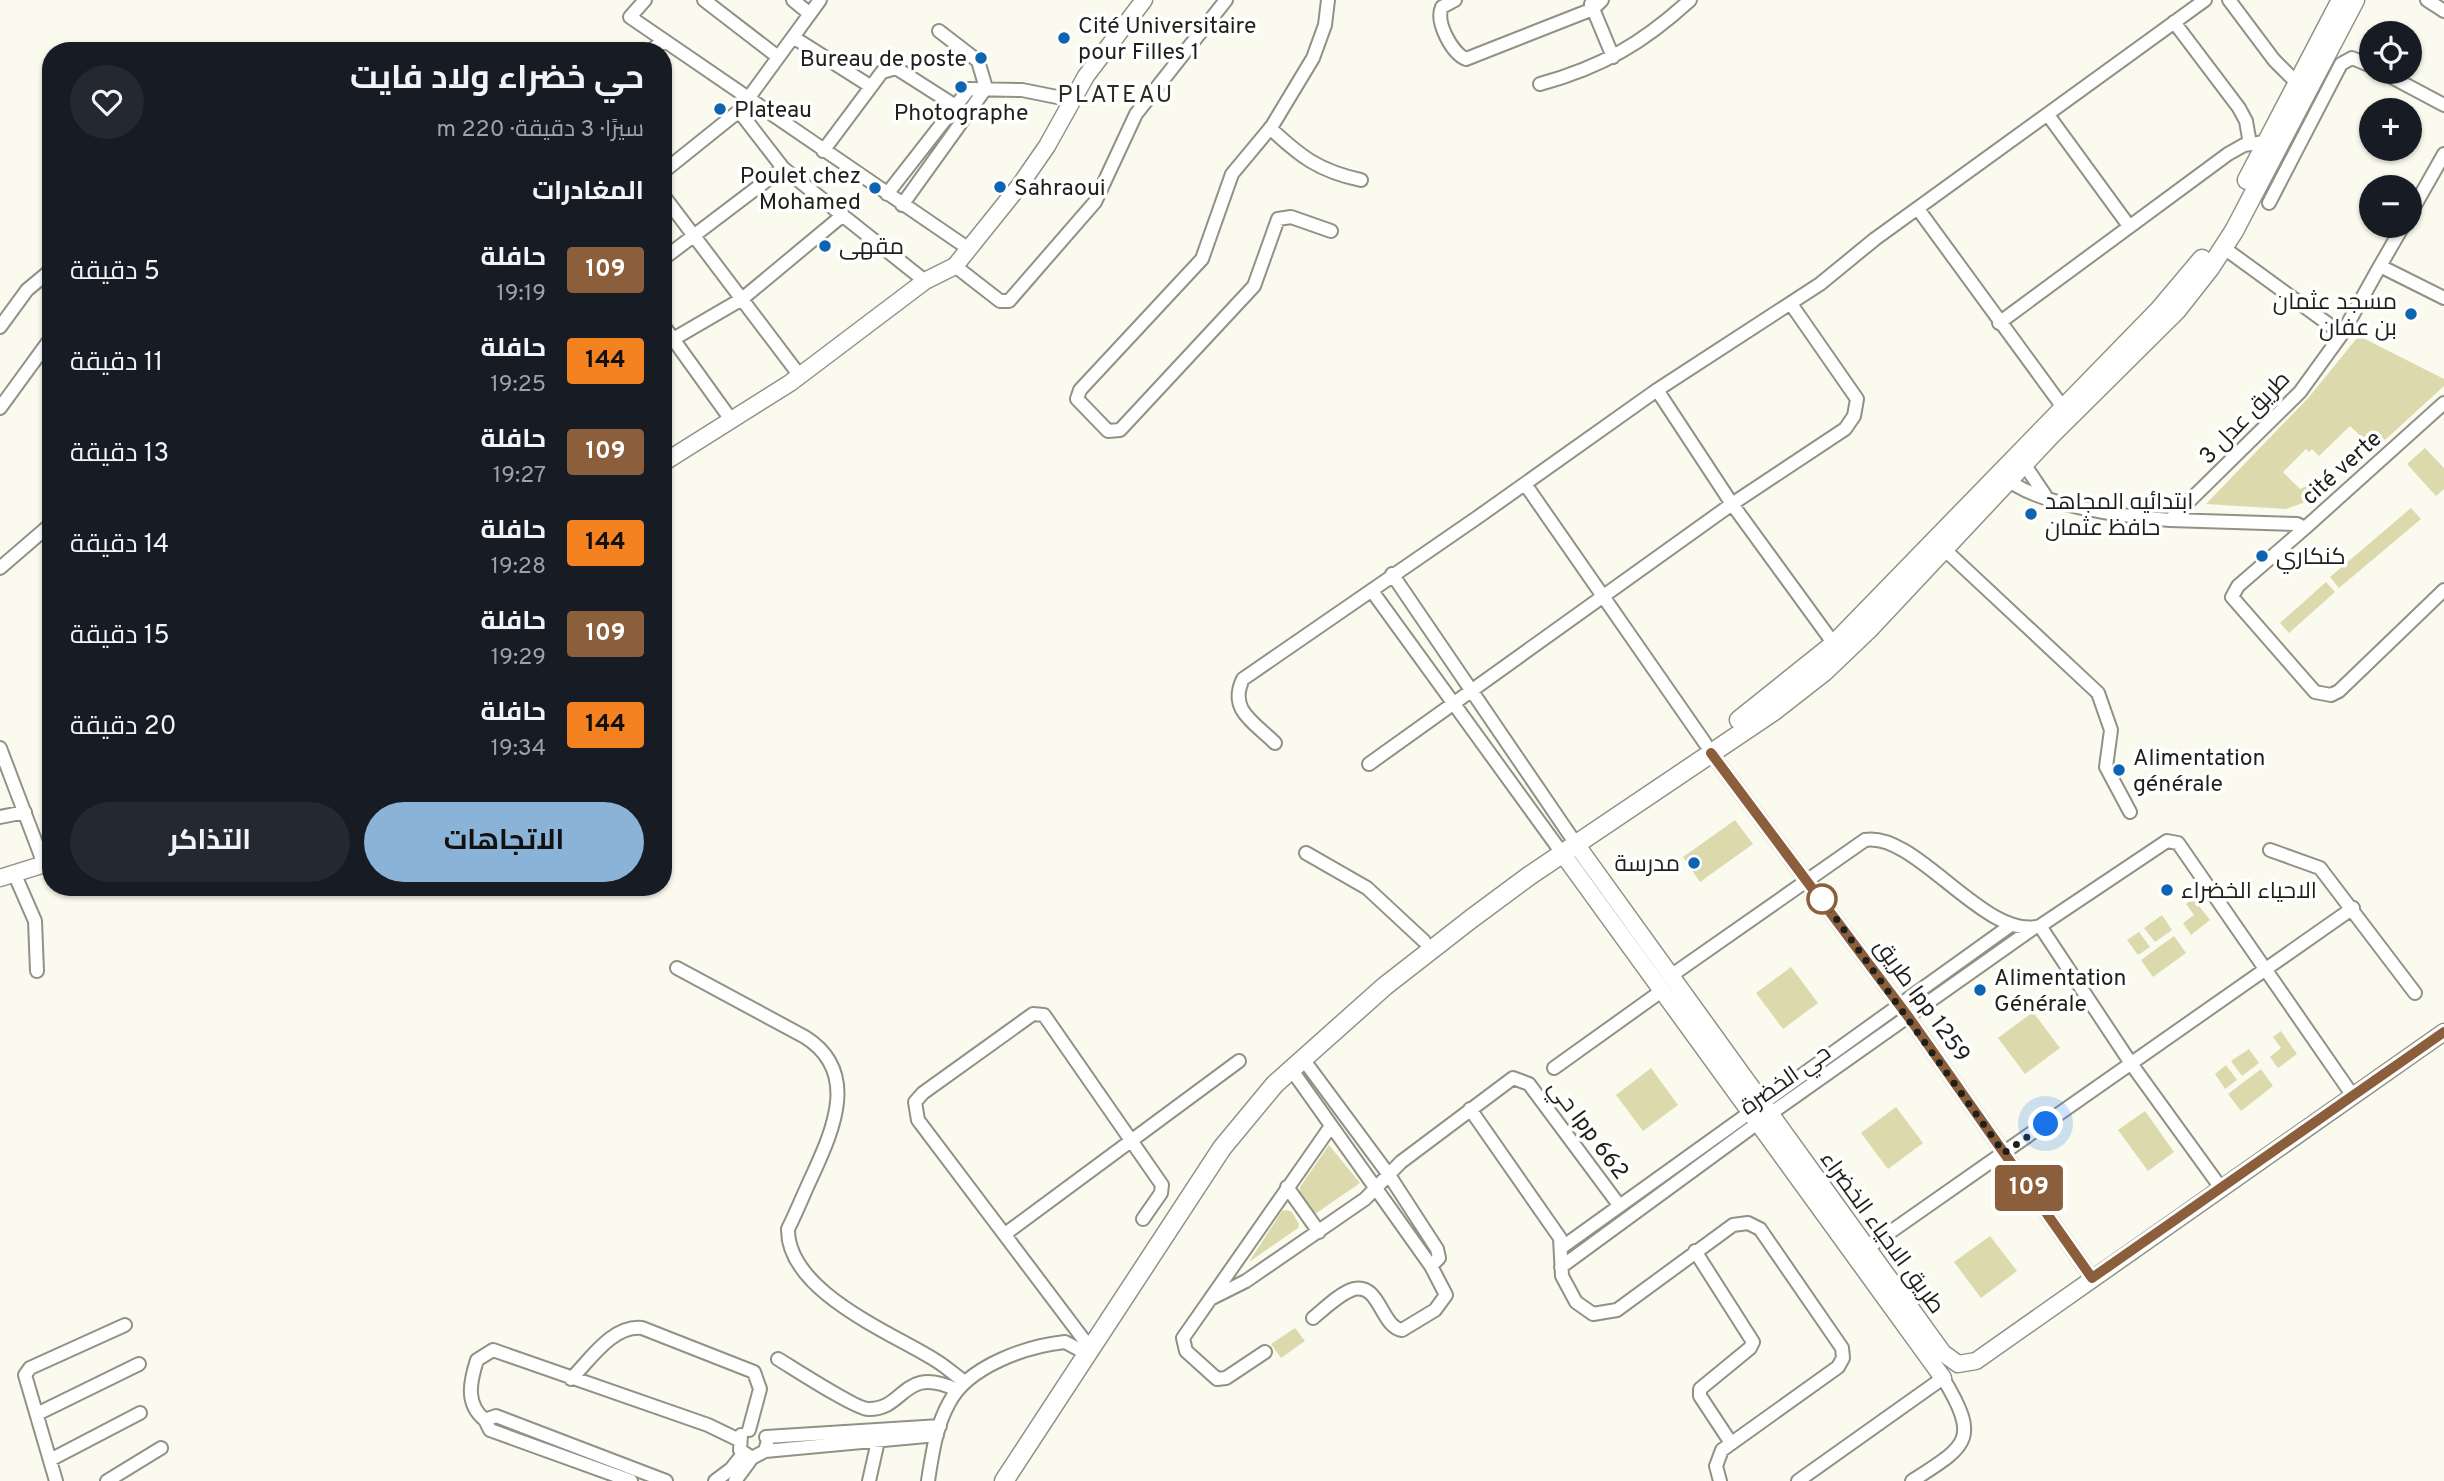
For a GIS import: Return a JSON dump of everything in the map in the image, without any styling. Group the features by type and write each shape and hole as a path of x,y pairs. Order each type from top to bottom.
{"main road":[{"path":"1708,748 1774,711 1824,671 1868,630 1944,549 2062,406 2188,277 2226,223 2258,143 2296,82 2341,0"},
{"path":"2021,458 2177,310 2224,248 2355,0"},
{"path":"991,1481 1199,1160 1237,1109 1282,1063 1424,942 1708,748 1782,689 1834,644 2004,477"},
{"path":"1004,1481 1222,1148 1254,1107 1297,1064 1414,963 1566,844"}],"street":[{"path":"645,0 629,16 664,41"},
{"path":"705,0 778,57"},
{"path":"793,0 810,14"},
{"path":"672,166 739,111 820,0"},
{"path":"672,458 800,376 925,281 955,266 1020,186 1047,146 1072,100 1143,0"},
{"path":"955,266 1000,301 1009,301 1095,202 1136,114 1226,0"},
{"path":"1328,0 1321,41 1270,128 1232,174 1202,259 1080,390 1077,399 1108,430 1120,430 1255,286 1278,219 1291,217 1331,231"},
{"path":"1455,0 1442,7 1439,19 1458,54 1466,58 1595,3 1613,57"},
{"path":"1540,84 1613,57 1653,33 1690,0"},
{"path":"1275,743 1237,705 1236,693 1243,679 1657,390 1791,304 2205,0"},
{"path":"2229,0 2274,61 2296,82"},
{"path":"2427,0 2444,11"},
{"path":"1999,323 2228,154 2258,143 2243,114 2174,22"},
{"path":"939,31 978,61 986,88"},
{"path":"793,37 870,86"},
{"path":"672,47 969,249"},
{"path":"2269,203 2341,64 2352,58 2359,61"},
{"path":"823,150 882,72 896,68 954,105"},
{"path":"2405,84 2444,105"},
{"path":"902,205 986,88"},
{"path":"887,194 968,89 1022,90 1072,100"},
{"path":"739,111 783,168 925,281"},
{"path":"2048,115 2129,226"},
{"path":"1270,128 1302,158 1321,169 1362,180"},
{"path":"2422,193 2444,154"},
{"path":"672,253 783,168"},
{"path":"672,207 800,376"},
{"path":"1918,209 2062,406"},
{"path":"672,340 741,299 843,215"},
{"path":"2396,238 2380,266 2444,298"},
{"path":"2224,248 2342,334"},
{"name":"طريق عدل 3","path":"2170,520 2300,393 2342,334 2380,266"},
{"path":"0,327 27,290 42,278"},
{"path":"1368,764 1732,504 1845,429 1854,416 1857,399 1791,304"},
{"path":"672,347 732,421"},
{"path":"0,408 42,350"},
{"path":"1657,390 1732,504 1834,644"},
{"name":"cité verte","path":"2170,520 2297,524 2305,528 2444,403"},
{"path":"2021,458 2045,495"},
{"path":"2004,477 2045,495 2090,510 2170,520"},
{"name":"طريق lpp 1259","path":"1525,484 1605,595 1708,748 1910,1019 2092,1278"},
{"path":"2305,528 2238,586 2232,597 2315,692 2331,695 2339,691 2444,590"},
{"path":"0,568 42,532"},
{"path":"1944,549 2098,694 2111,730 2106,767 2130,812"},
{"path":"1392,574 1472,692 1566,844 1663,990 1761,1112 1943,1378 1964,1415 1963,1437 1954,1454 1912,1481"},
{"path":"1372,591 1454,704 1566,844"},
{"path":"0,748 42,851"},
{"path":"0,817 25,812"},
{"path":"1672,975 1865,841 1881,840 2011,925 2038,927 2167,841 2178,843 2353,1096"},
{"name":"طريق الاحياء الخضراء","path":"1566,844 1672,975 1761,1112 1947,1358 1964,1364 1980,1357 2092,1278"},
{"path":"2270,850 2320,868 2415,993"},
{"path":"1306,853 1367,888 1424,942"},
{"path":"37,971 35,921 7,876 42,865"},
{"path":"1866,1248 2132,1065 2264,968 2353,908"},
{"path":"1561,1248 1619,1205 1761,1112 1899,1005 2011,925"},
{"path":"2038,927 2132,1065 2221,1188"},
{"name":"حي الخضرة","path":"1561,1267 1761,1112 1910,1019 2038,927"},
{"path":"677,968 805,1037 820,1046 827,1056 837,1090 836,1114 828,1142 788,1229 791,1251 807,1276 846,1308 901,1343 935,1360 961,1386"},
{"path":"1554,1068 1663,990"},
{"path":"1081,1344 1004,1234 918,1120 915,1102 923,1093 1033,1014 1041,1013 1132,1140 1162,1189 1143,1219"},
{"path":"2092,1278 2444,1032"},
{"path":"1004,1234 1239,1061"},
{"path":"1297,1064 1331,1126 1431,1266 1445,1290 1444,1301 1406,1329 1392,1326 1371,1293 1361,1289 1351,1290 1313,1318"},
{"path":"1297,1064 1389,1175 1439,1252 1437,1261 1431,1266"},
{"name":"حي lpp 662","path":"1210,1299 1246,1281 1319,1231 1508,1080 1525,1080 1619,1205"},
{"path":"1470,1109 1558,1234 1563,1279 1580,1307 1600,1315 1617,1310 1733,1225 1754,1225 1843,1353 1838,1367 1731,1443 1718,1458 1720,1481"},
{"path":"1265,1352 1226,1378 1213,1378 1186,1351 1184,1334 1331,1126"},
{"path":"1287,1187 1319,1231"},
{"path":"1695,1251 1753,1342 1750,1348 1700,1389 1700,1396 1731,1443"},
{"path":"56,1481 25,1380 27,1371 125,1325"},
{"path":"571,1380 618,1333 629,1328 642,1328 754,1372 760,1390 749,1430 739,1440"},
{"path":"928,1481 939,1430 961,1386 995,1364 1027,1351 1065,1342 1081,1344"},
{"path":"631,1481 490,1430 474,1408 470,1393 477,1360 487,1352 500,1351 571,1380 708,1425 739,1440 747,1456"},
{"path":"778,1359 828,1386 848,1402 869,1409 888,1403 907,1387 925,1381 961,1386"},
{"path":"37,1414 139,1364"},
{"path":"1798,1481 1943,1378"},
{"path":"50,1460 140,1413"},
{"path":"485,1420 489,1415 496,1416 661,1480"},
{"path":"749,1430 759,1430 766,1437 878,1441 939,1430"},
{"path":"715,1481 747,1456 765,1451 836,1439 939,1430"},
{"path":"765,1451 766,1437"},
{"path":"869,1481 878,1441"},
{"path":"107,1481 161,1448"},
{"path":"735,1481 747,1456"}],"shaded area":[{"path":"2357,338 2363,338 2444,379 2444,386 2385,440 2375,431 2365,440 2350,426 2319,456 2312,449 2309,452 2306,449 2283,472 2300,489 2321,480 2307,494 2311,500 2286,509 2206,504 2309,397"},
{"path":"2425,448 2444,468 2444,489 2436,496 2407,464"},
{"path":"2411,508 2421,519 2339,588 2330,577"},
{"path":"2326,582 2335,592 2289,633 2280,623"},
{"path":"1735,820 1753,844 1700,882 1683,857"},
{"path":"2193,898 2210,920 2191,935 2183,923 2194,915 2186,904"},
{"path":"2162,915 2172,930 2155,942 2144,928"},
{"path":"2139,932 2150,947 2138,955 2127,940"},
{"path":"2174,936 2186,953 2153,977 2141,960"},
{"path":"1791,967 1818,1003 1783,1029 1756,993"},
{"path":"2033,1012 2060,1048 2025,1074 1998,1038"},
{"path":"2281,1031 2297,1054 2278,1068 2270,1057 2281,1048 2273,1037"},
{"path":"2249,1049 2259,1063 2242,1076 2231,1061"},
{"path":"2226,1065 2237,1080 2225,1089 2215,1074"},
{"path":"1651,1068 1678,1105 1643,1131 1616,1095"},
{"path":"2261,1069 2273,1086 2241,1111 2228,1094"},
{"path":"1896,1107 1923,1143 1888,1169 1861,1133"},
{"path":"2145,1111 2174,1152 2148,1171 2118,1130"},
{"path":"1329,1145 1360,1183 1315,1214 1300,1193 1300,1187"},
{"path":"1282,1211 1292,1212 1299,1224 1298,1228 1249,1262"},
{"path":"1990,1236 2017,1271 1981,1298 1954,1262"},
{"path":"1295,1328 1305,1341 1281,1358 1271,1344"}],"bus line":[{"name":"109","path":"1711,753 1910,1019 2092,1278 2444,1032"}],"place":[{"name":"Cité Universitaire pour Filles 1","path":"1064,38"},
{"name":"Bureau de poste","path":"981,58"},
{"name":"Photographe","path":"961,87"},
{"name":"Plateau","path":"720,109"},
{"name":"Sahraoui","path":"1000,187"},
{"name":"Poulet chez Mohamed","path":"875,188"},
{"name":"مقهى","path":"825,246"},
{"name":"مسجد عثمان بن عفان","path":"2411,314"},
{"name":"ابتدائيه المجاهد حافظ عثمان","path":"2031,514"},
{"name":"كنكاري","path":"2262,556"},
{"name":"Alimentation générale","path":"2119,770"},
{"name":"مدرسة","path":"1694,863"},
{"name":"الاحياء الخضراء","path":"2167,890"},
{"name":"Alimentation Générale","path":"1980,990"}],"district":[{"name":"PLATEAU","path":"1116,94"}],"route":[{"path":"1822,899 2004,1153 2046,1124"}]}
